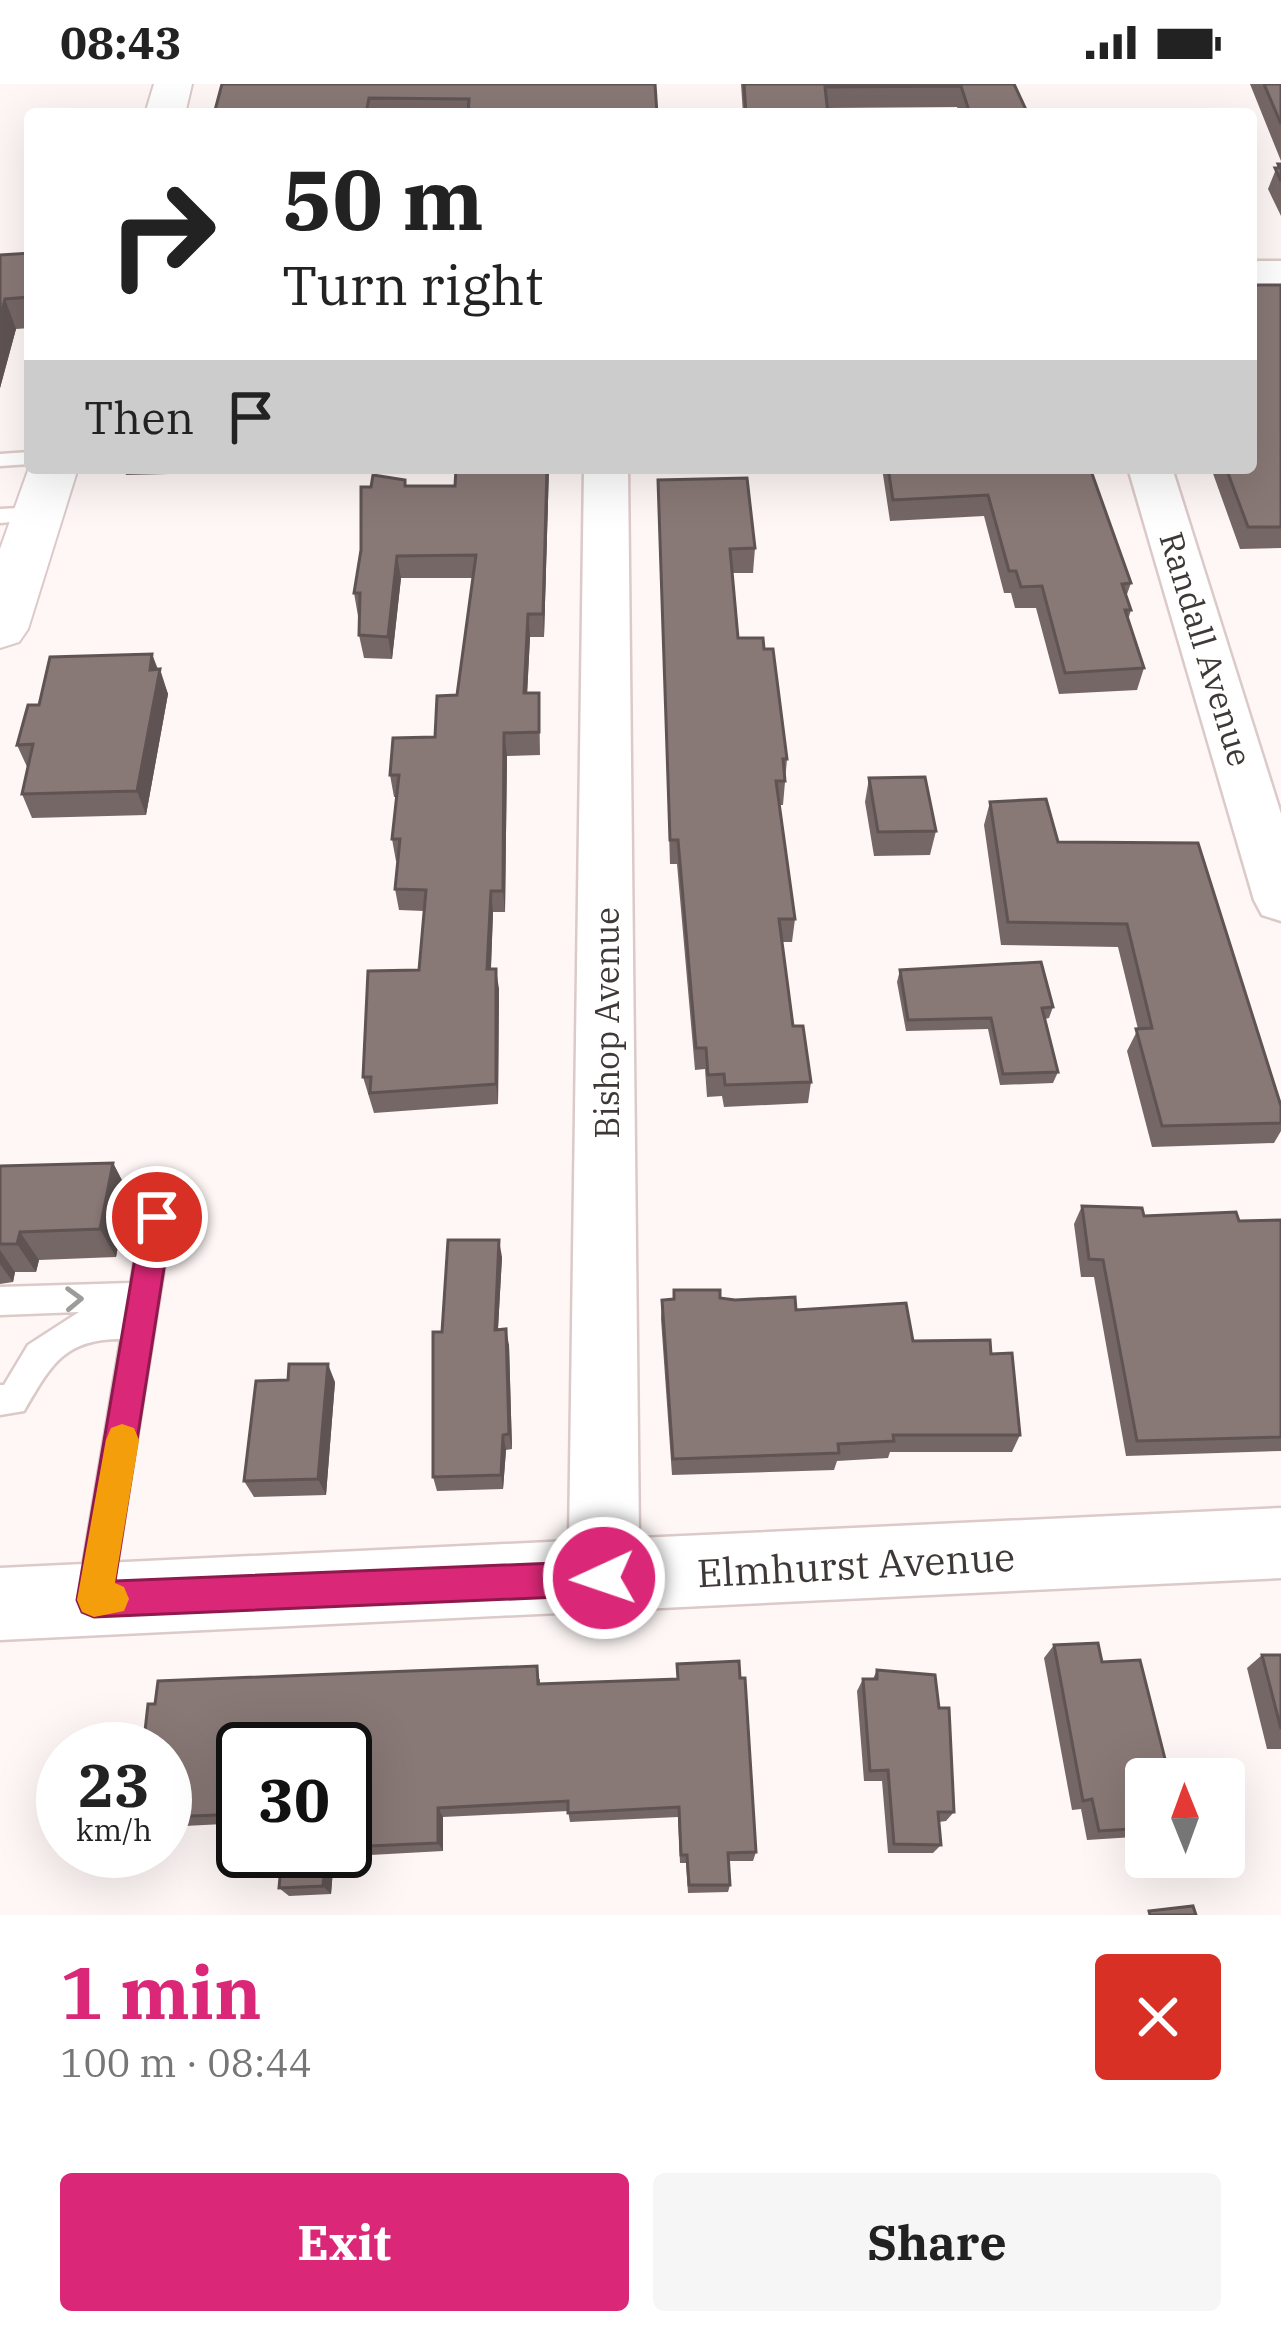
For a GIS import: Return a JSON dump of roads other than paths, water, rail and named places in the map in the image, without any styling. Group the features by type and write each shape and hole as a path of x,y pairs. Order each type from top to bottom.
{"main road":[{"path":"0,629 30,500"}],"street":[{"name":"Bishop Avenue","path":"604,1578 606,474"},
{"name":"Randall Avenue","path":"1152,474 1281,900"},
{"name":"Elmhurst Avenue","path":"0,1604 1281,1543"}],"lane":[{"path":"94,1600 157,1217"},
{"path":"0,1301 145,1311"},
{"path":"0,1400 13,1400 39,1355 83,1325 145,1311"}]}
